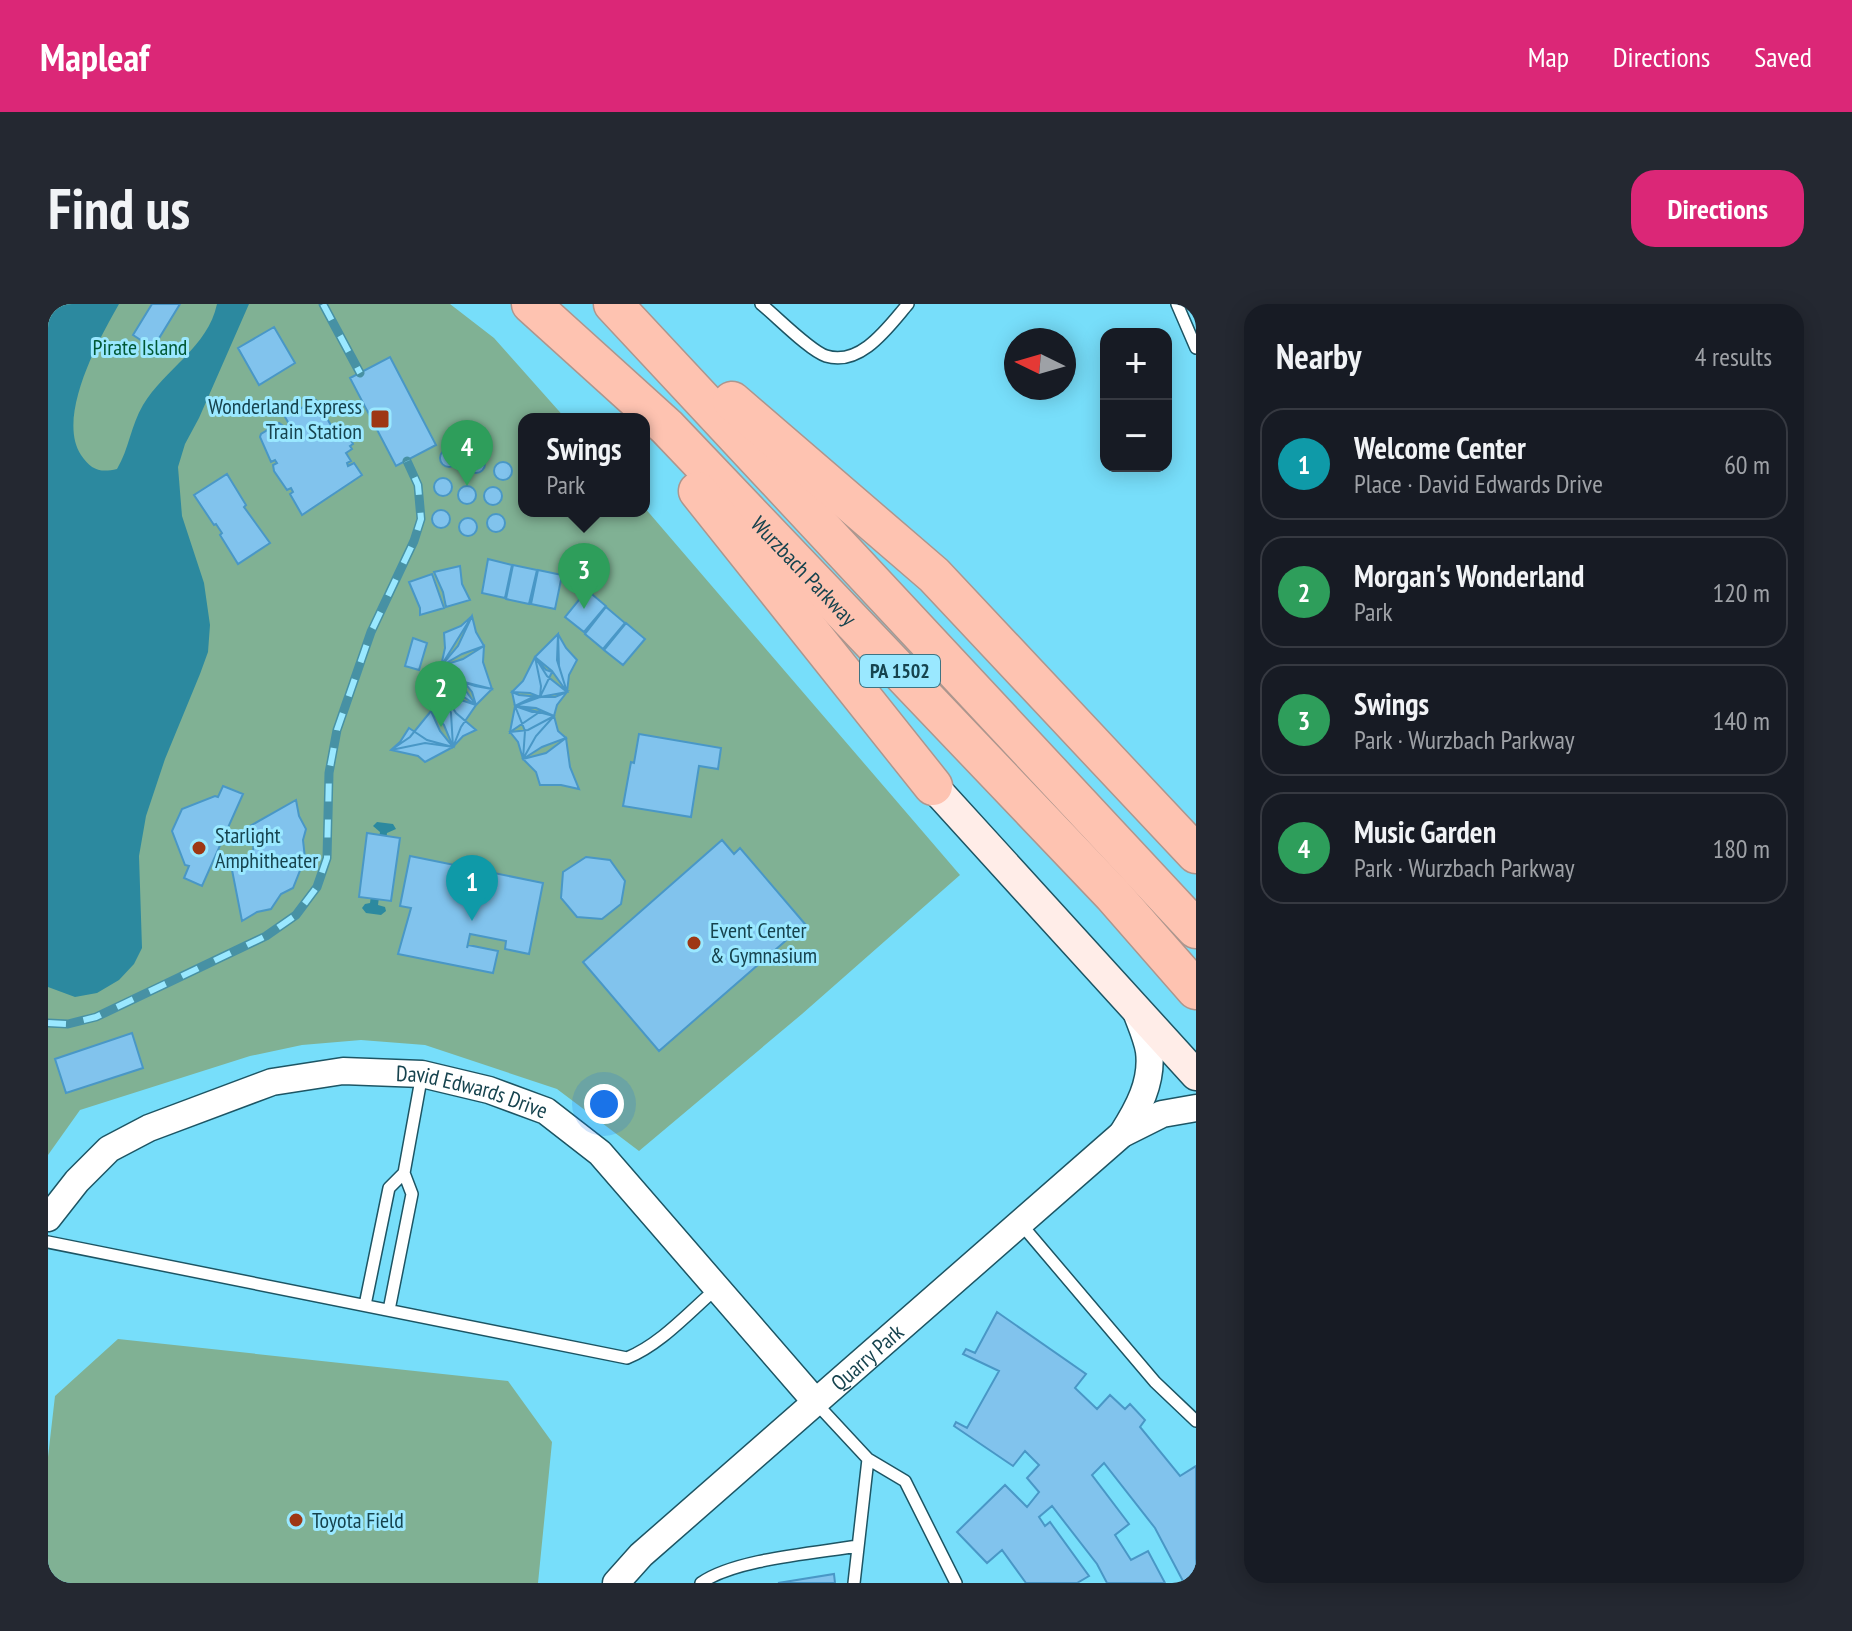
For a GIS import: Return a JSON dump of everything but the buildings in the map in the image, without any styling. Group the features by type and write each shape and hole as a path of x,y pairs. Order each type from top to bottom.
{"highway":[{"name":"Wurzbach Parkway","path":"531,304 667,427 1113,895 1196,990"},
{"name":"Wurzbach Parkway","path":"614,304 1196,929"},
{"path":"614,304 670,342 711,383 934,575 1196,854"},
{"path":"595,361 636,413"},
{"path":"650,431 933,786"}],"main road":[{"path":"933,786 1196,1075"}],"street":[{"name":"Quarry Park","path":"1122,1134 1138,1108 1147,1083 1149,1052 1135,1009"},
{"name":"David Edwards Drive","path":"48,1218 77,1181 109,1149 163,1122 272,1082 343,1071 422,1074 489,1090 546,1111 600,1153 815,1401"},
{"name":"Quarry Park","path":"616,1583 641,1555 1122,1134 1162,1114 1196,1108"}],"lane":[{"path":"761,304 825,356 840,357 855,353 876,341 908,304"},
{"path":"1177,304 1196,348"},
{"path":"389,1310 412,1194 404,1173 422,1074"},
{"path":"365,1305 389,1188 404,1173"},
{"path":"1020,1223 1155,1382 1196,1421"},
{"path":"48,1242 627,1358 658,1339 718,1287"},
{"path":"815,1401 868,1459 905,1481 956,1583"},
{"path":"854,1583 868,1459"},
{"path":"701,1583 709,1577 753,1564 858,1546"}],"green space":[{"name":"Pirate Island","path":"48,304 450,304 494,338 561,413 518,413 518,517 650,517 650,514 960,875 639,1151 557,1089 425,1045 361,1040 302,1045 250,1056 80,1110 48,1155"},
{"name":"Toyota Field","path":"118,1339 508,1381 552,1442 538,1583 48,1583 48,1457 55,1396"}],"water":[{"path":"48,304 119,304 83,378 74,420 75,439 81,455 92,467 106,471 117,469 143,405 205,333 217,304 249,304 185,444 178,467 182,516 204,583 210,625 208,652 146,816 139,856 142,948 134,964 119,980 97,993 75,997 48,987"},
{"path":"377,822 393,824 396,829 387,833 378,905 385,907 386,911 381,915 366,913 362,908 370,903 380,832 373,826"}],"railway":[{"path":"323,304 360,373"},
{"path":"48,1023 68,1024 96,1017 266,936 296,915 317,887 327,858 329,773 337,730 371,632 414,541 421,519 418,485 407,461"}],"place":[{"name":"Wonderland Express Train Station","path":"380,419"},
{"name":"Music Garden","path":"467,486"},
{"name":"Swings","path":"584,609"},
{"name":"Morgan's Wonderland","path":"441,727"},
{"name":"Starlight Amphitheater","path":"199,848"},
{"name":"Welcome Center","path":"472,921"},
{"name":"Event Center & Gymnasium","path":"694,943"},
{"name":"Toyota Field","path":"296,1520"}]}
